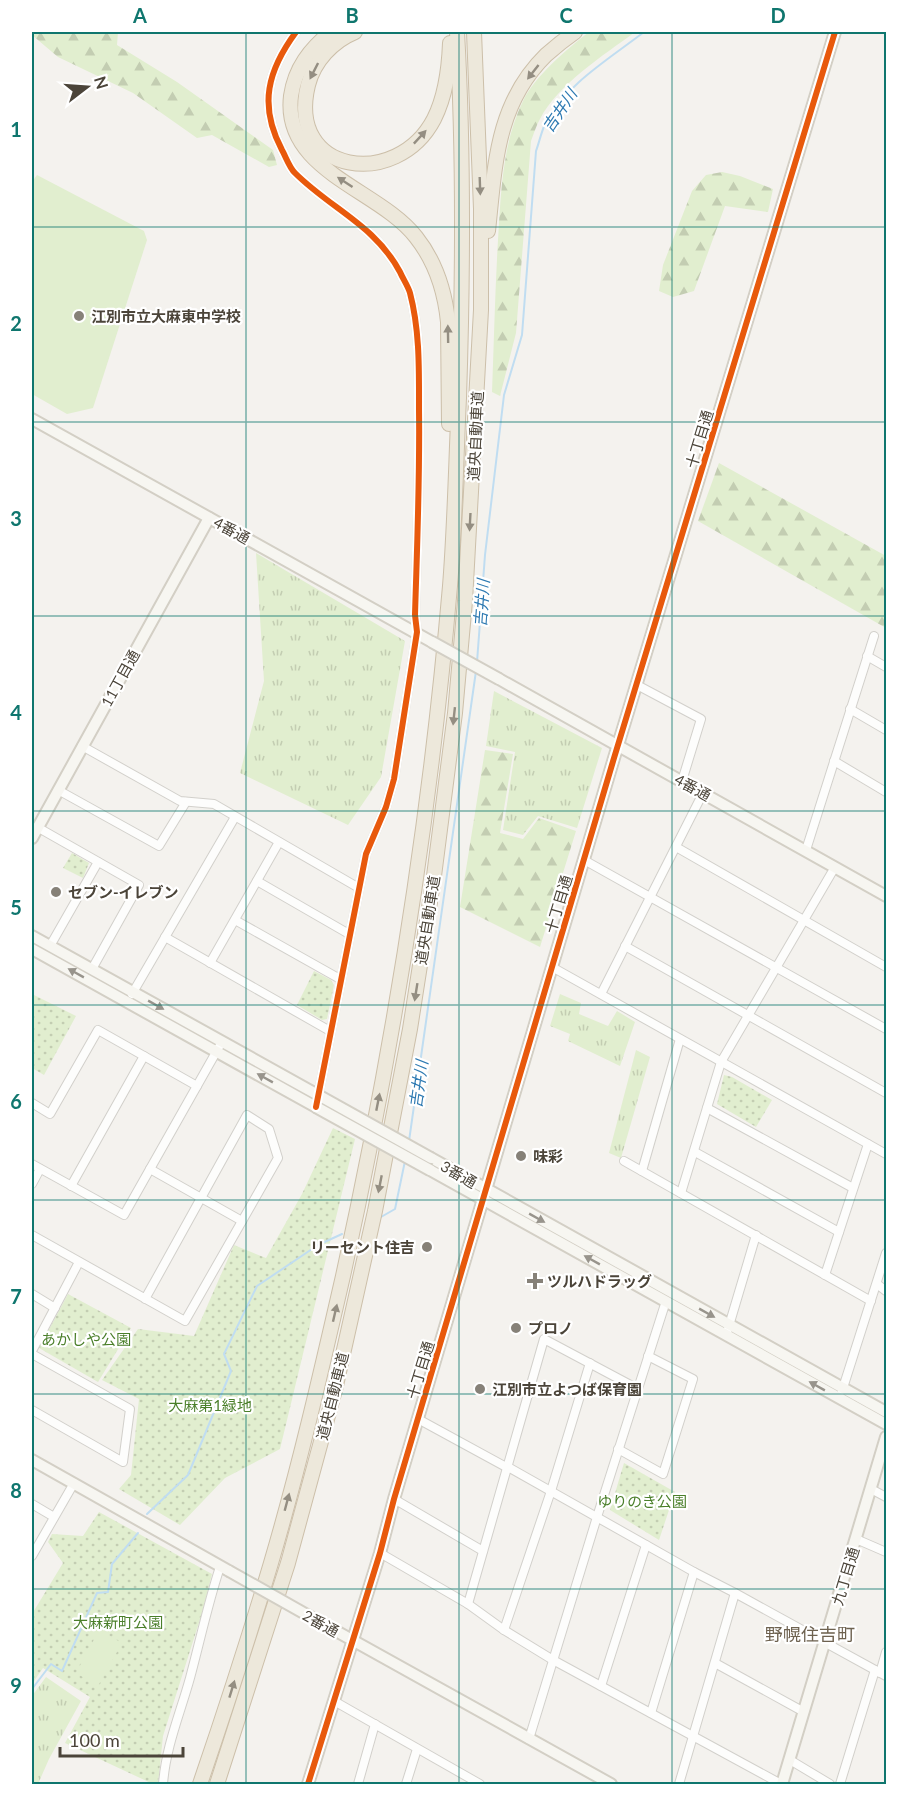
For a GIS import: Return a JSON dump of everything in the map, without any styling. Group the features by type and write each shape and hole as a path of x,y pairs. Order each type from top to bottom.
{"highway":[{"path":"331,32 303,60 293,86 291,112 293,124 315,160 326,170 388,210 417,237 442,288 448,322 450,582"},
{"path":"355,32 340,40 322,56 310,76 304,100 306,124 315,139 326,153 336,160 347,163 377,163 392,159 426,131 434,118 449,74 454,38"},
{"path":"481,310 494,173 502,130 509,109 531,74 546,56 574,32"},
{"name":"道央自動車道","path":"200,1785 272,1560 318,1386 357,1210 393,1027 418,873 438,711 450,582 462,310 461,108 454,38"},
{"name":"道央自動車道","path":"217,1785 288,1563 335,1390 375,1211 410,1029 434,876 455,713 465,602 481,310 481,208 475,38"}],"street":[{"path":"296,32 273,71 269,94 269,118 278,142 294,172 373,235 394,261 409,289 415,313 419,350 420,464 415,615 417,632 394,779 386,807 366,854 316,1107"},
{"name":"十丁目通","path":"308,1785 380,1553 394,1499 636,685 835,32"},
{"name":"4番通","path":"32,419 886,896"},
{"name":"11丁目通","path":"32,838 209,518"},
{"path":"806,850 873,636"},
{"path":"867,656 886,667"},
{"path":"636,685 701,719 682,781"},
{"path":"850,709 886,730"},
{"path":"82,746 180,801 214,804 359,888"},
{"path":"834,761 886,792"},
{"path":"58,790 159,846 186,802"},
{"path":"601,994 703,793"},
{"path":"130,997 235,817"},
{"path":"37,827 139,885 92,969"},
{"path":"210,963 279,842"},
{"path":"676,847 886,967"},
{"path":"584,861 886,1029"},
{"path":"50,946 98,862"},
{"path":"681,1193 721,1062 835,867"},
{"path":"257,880 349,934"},
{"path":"235,920 340,979"},
{"name":"3番通","path":"32,936 92,969 130,997"},
{"path":"165,937 330,1031"},
{"path":"625,946 886,1093"},
{"name":"3番通","path":"32,949 130,997 220,1047 316,1107 430,1170 485,1195 841,1393 886,1424"},
{"path":"552,967 886,1155"},
{"path":"32,1103 50,1114 98,1030 197,1086"},
{"path":"642,1171 681,1039"},
{"path":"32,1164 124,1215 220,1047"},
{"name":"3番通","path":"220,1047 318,1095 431,1158 485,1195 666,1301 727,1330"},
{"path":"71,1186 144,1056"},
{"path":"707,1108 853,1188"},
{"path":"32,1235 145,1299 185,1321 278,1158 270,1128 247,1115 145,1299"},
{"path":"825,1275 868,1144"},
{"path":"694,1152 839,1232"},
{"path":"624,1161 871,1301"},
{"path":"32,1184 40,1169"},
{"path":"150,1169 242,1221"},
{"path":"727,1330 756,1235"},
{"path":"841,1393 886,1253"},
{"path":"32,1410 123,1462 130,1409 32,1352 80,1262"},
{"path":"877,1284 886,1291"},
{"path":"32,1294 55,1308"},
{"path":"528,1739 666,1301"},
{"path":"468,1604 544,1339 638,1389"},
{"path":"618,1449 663,1474 693,1379 648,1356"},
{"path":"504,1630 590,1363"},
{"name":"3番通","path":"841,1393 886,1412"},
{"path":"418,1419 881,1673"},
{"name":"九丁目通","path":"782,1785 886,1437"},
{"name":"2番通","path":"32,1460 611,1785"},
{"path":"32,1556 74,1483"},
{"path":"871,1489 886,1497"},
{"path":"394,1499 483,1551"},
{"path":"32,1504 54,1516"},
{"path":"856,1539 886,1552"},
{"path":"601,1686 646,1545"},
{"path":"380,1553 468,1604 504,1630 553,1660 782,1785"},
{"path":"163,1785 165,1761 192,1671 212,1591 224,1569"},
{"path":"651,1713 694,1572"},
{"path":"679,1785 735,1593"},
{"path":"840,1785 881,1673 886,1652"},
{"path":"715,1663 804,1712"},
{"path":"334,1701 480,1785"},
{"path":"358,1785 375,1724"},
{"path":"406,1785 417,1749"},
{"path":"790,1760 830,1785"}],"green space":[{"path":"32,32 118,32 117,45 177,82 273,150 277,165 269,167 212,135 197,138 133,93 58,57 32,35"},
{"path":"589,32 635,32 570,82 548,106 535,130 531,141 516,333 500,396 492,392 496,278 502,187 511,134 523,101 535,82"},
{"path":"722,172 740,176 773,189 768,212 725,206 694,291 673,297 659,291 663,265 692,191 706,175"},
{"name":"江別市立大麻東中学校","path":"37,175 144,231 147,240 93,408 67,414 32,394 32,182"},
{"path":"719,463 886,556 886,628 698,521"},
{"path":"256,553 405,641 381,777 348,825 240,773 264,681"},
{"path":"494,691 602,748 577,828 538,816 523,835 503,830 515,752 486,746"},
{"path":"485,750 513,754 500,833 523,839 539,818 576,831 540,947 460,907"},
{"path":"72,853 89,863 83,878 63,868"},
{"path":"314,971 331,980 334,985 327,1019 322,1020 297,1005"},
{"path":"32,994 76,1016 44,1075 32,1068"},
{"path":"560,994 581,1003 579,1014 608,1026 617,1011 635,1022 620,1066 568,1041 570,1034 550,1026"},
{"path":"636,1050 650,1057 621,1158 609,1153"},
{"path":"724,1075 732,1077 772,1100 756,1127 717,1104"},
{"name":"大麻第1緑地","path":"333,1128 355,1139 280,1449 225,1478 180,1525 119,1489 131,1475 139,1399 102,1380 138,1329 194,1336 234,1245 266,1258 302,1194"},
{"name":"あかしや公園","path":"68,1294 131,1328 98,1382 39,1348"},
{"name":"ゆりのき公園","path":"624,1463 675,1492 659,1540 610,1510"},
{"name":"大麻新町公園","path":"99,1512 212,1574 163,1736 158,1784 153,1784 65,1743 90,1697 43,1668 32,1684 32,1614 63,1563 48,1542 52,1534 83,1536"},
{"path":"99,1630 122,1643 98,1686 76,1673"},
{"path":"46,1677 81,1701 38,1784 32,1784 32,1696"}],"waterway":[{"name":"吉井川","path":"477,662 485,555 504,395 522,335 536,151 545,124 564,97 589,73 644,32"},
{"name":"吉井川","path":"409,1141 476,671"},
{"name":"吉井川","path":"381,1217 395,1209 405,1161"},
{"path":"147,1514 188,1475 231,1371 224,1354 257,1286 318,1245 342,1234"},
{"path":"32,1689 51,1664 62,1671 97,1593 108,1592 112,1564 138,1533"}],"cycle path":[{"path":"296,32 279,60 270,88 268,103 275,134 295,173 378,242 400,272 409,290 413,307 419,366 419,487 415,615 417,632 394,779 386,807 366,854 316,1107"},
{"path":"308,1784 380,1553 394,1499 614,758 835,32"}],"place":[{"name":"江別市立大麻東中学校","path":"79,316"},
{"name":"セブン-イレブン","path":"56,892"},
{"name":"味彩","path":"521,1156"},
{"name":"リーセント住吉","path":"427,1247"},
{"name":"ツルハドラッグ","path":"535,1281"},
{"name":"プロノ","path":"516,1328"},
{"name":"江別市立よつば保育園","path":"480,1389"}],"district":[{"name":"野幌住吉町","path":"810,1634"}]}
